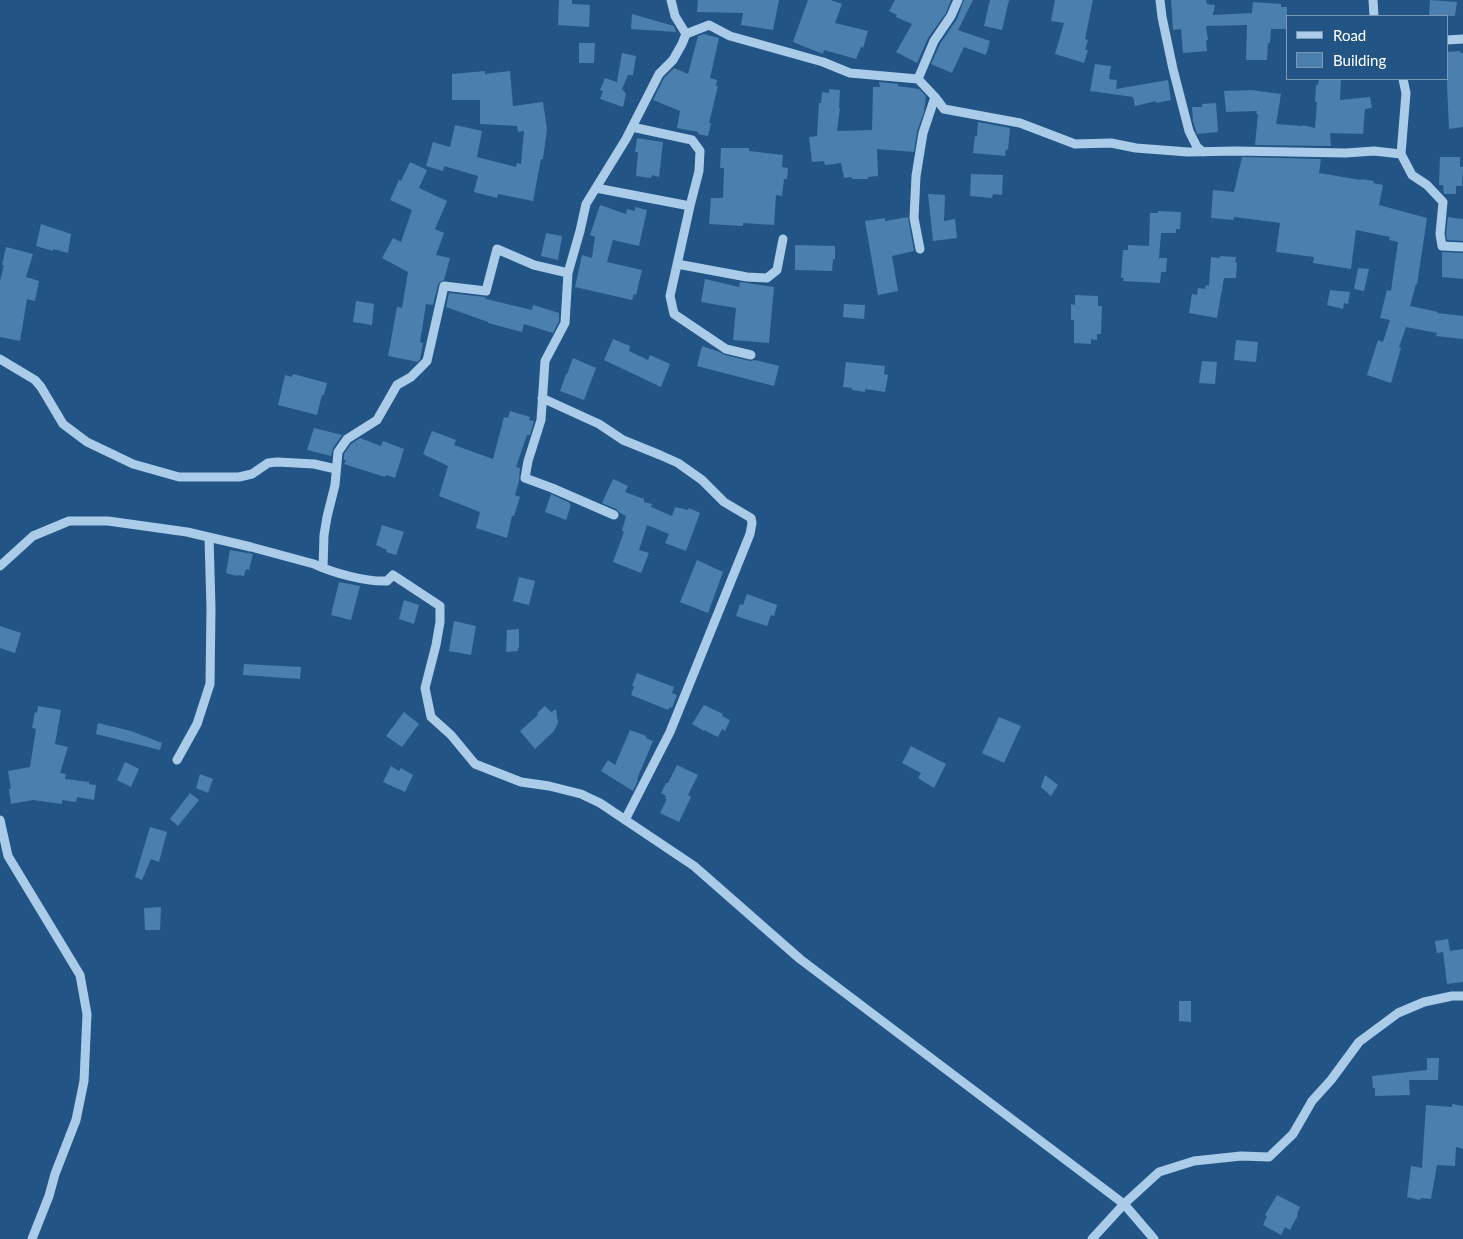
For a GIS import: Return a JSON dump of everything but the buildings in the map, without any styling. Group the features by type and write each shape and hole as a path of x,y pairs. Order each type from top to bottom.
{"street":[{"path":"671,0 675,16 686,34"},
{"path":"918,79 934,41 951,16 958,0"},
{"path":"1160,0 1172,69 1190,131 1197,147 1203,152"},
{"path":"1373,0 1374,15"},
{"path":"614,515 525,478 528,461 541,420 545,361 565,323 568,273 586,204 632,127 659,74 672,60 686,34 709,25 730,36 823,62 850,72 918,79 944,109 1020,123 1075,144 1111,143 1136,148 1203,152 1346,153 1374,151 1401,154"},
{"path":"1448,40 1463,39"},
{"path":"1403,80 1406,94 1401,154 1412,175 1427,186 1443,202 1440,234 1442,246 1463,247"},
{"path":"920,249 914,218 916,176 923,133 935,97"},
{"path":"632,127 692,140 700,151 699,171 670,296 674,314 726,349 751,355"},
{"path":"596,188 690,206"},
{"path":"678,264 747,277 767,278 777,270 783,238"},
{"path":"323,568 327,517 335,485 338,452 347,439 377,420 397,385 412,378 427,361 444,286 486,291 498,250 534,265 568,273"},
{"path":"0,359 35,380 62,424 87,442 133,464 179,477 239,477 252,474 268,463 286,462 314,464 336,469"},
{"path":"542,398 599,424 623,440 678,463 702,480 724,502 750,518 752,523 750,534 670,732 625,820"},
{"path":"0,566 33,536 68,521 108,521 209,537 314,564 374,582 387,581 393,575 440,606 440,622 436,646 425,688 431,717 451,735 475,764 520,782 549,786 581,794 600,803 694,866 800,959 1124,1204 1154,1239"},
{"path":"177,760 197,724 210,684 211,608 209,537"},
{"path":"0,820 8,856 80,975 87,1014 84,1081 76,1120 32,1239"},
{"path":"1092,1239 1124,1204 1159,1172 1194,1161 1241,1156 1269,1157 1293,1134 1312,1102 1359,1042 1398,1013 1424,1002 1452,996 1463,996"}]}
